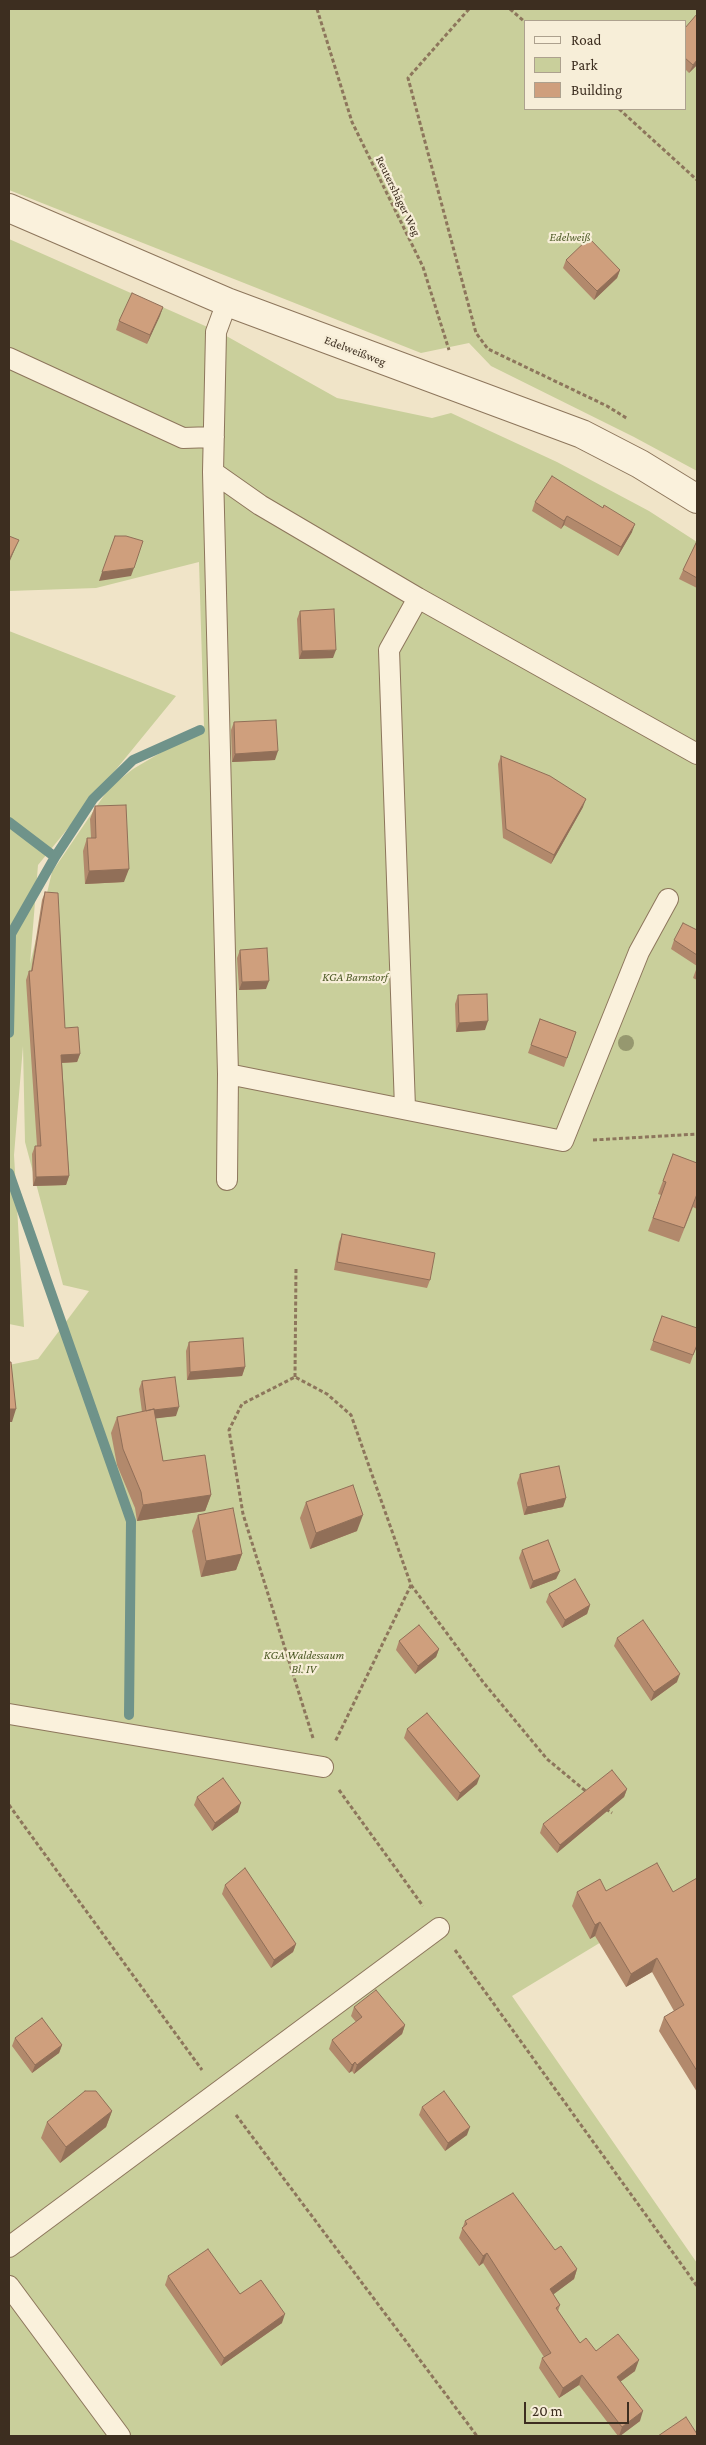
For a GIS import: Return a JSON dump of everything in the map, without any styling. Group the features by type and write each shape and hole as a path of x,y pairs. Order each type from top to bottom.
{"street":[{"name":"Edelweißweg","path":"9,208 227,302 462,391 520,410 582,434 640,464 697,499"}],"lane":[{"path":"226,1180 228,1074 213,472 216,332 227,302"},
{"path":"9,358 183,438 214,437"},
{"path":"213,472 260,505 418,598 697,754"},
{"path":"405,1108 388,650 418,598"},
{"path":"228,1074 563,1141 639,952 668,898"},
{"path":"9,1714 323,1767"},
{"path":"9,2246 439,1928"},
{"path":"9,2286 120,2436"}],"path":[{"name":"Reutershäger Weg","path":"317,9 352,122 423,267 462,391"},
{"path":"469,9 408,78 476,333 488,349 607,406 632,421"},
{"path":"510,9 524,21"},
{"path":"620,110 697,180"},
{"path":"563,1141 697,1134"},
{"path":"295,1377 296,1267"},
{"path":"295,1377 327,1394 351,1415 411,1585 483,1682 548,1759 590,1796"},
{"path":"295,1377 242,1404 229,1430 243,1514 323,1767 697,2286"},
{"path":"323,1767 411,1585"},
{"path":"9,1805 219,2092 477,2436"},
{"path":"605,1808 612,1814"}],"green space":[{"name":"Edelweiß","path":"9,9 697,9 697,471 634,437 491,366 469,343 421,353 9,190"},
{"path":"9,239 221,333 337,398 432,418 451,413 557,462 649,511 697,542 697,1884 512,1996 697,2263 697,2436 9,2436 9,1365 38,1359 89,1291 63,1285 25,1142 23,1046 14,1155 24,1327 9,1324 9,631 176,696 38,865 30,964 52,872 109,788 133,769 204,727 199,562 96,588 9,591"}],"building":[{"path":"697,14 697,60 693,65 686,59 686,27"},
{"path":"589,238 620,270 597,291 566,260"},
{"path":"132,293 163,307 150,335 119,321"},
{"path":"552,476 603,508 604,505 635,524 621,547 567,516 564,521 535,502"},
{"path":"9,536 19,540 9,560"},
{"path":"115,536 126,536 143,541 134,568 102,572"},
{"path":"697,541 697,578 683,570"},
{"path":"334,609 336,650 302,651 300,611"},
{"path":"276,720 278,751 235,754 234,722"},
{"path":"501,756 550,776 586,799 554,855 506,829"},
{"path":"126,805 129,869 89,871 87,838 96,838 95,806"},
{"path":"45,892 58,893 65,1028 78,1027 80,1054 61,1055 69,1176 36,1177 35,1146 41,1146 29,971 32,971"},
{"path":"683,923 697,930 697,955 674,940"},
{"path":"267,948 269,981 242,982 240,950"},
{"path":"487,994 488,1021 459,1023 458,995"},
{"path":"540,1019 576,1032 567,1058 531,1045"},
{"path":"673,1154 697,1163 697,1194 684,1228 653,1218 666,1182 663,1181"},
{"path":"342,1234 435,1253 430,1280 337,1262"},
{"path":"662,1316 697,1328 697,1345 693,1355 653,1341"},
{"path":"243,1338 245,1367 190,1372 189,1342"},
{"path":"9,1362 11,1362 16,1409 9,1409"},
{"path":"175,1377 179,1407 146,1411 142,1381"},
{"path":"154,1409 163,1461 205,1455 211,1495 143,1505 141,1492 123,1449 117,1417"},
{"path":"559,1466 566,1498 527,1507 520,1474"},
{"path":"353,1485 363,1515 316,1533 306,1502"},
{"path":"233,1508 242,1554 206,1561 198,1515"},
{"path":"548,1540 560,1571 533,1581 522,1550"},
{"path":"575,1579 590,1605 565,1620 549,1594"},
{"path":"643,1620 680,1674 654,1692 617,1638"},
{"path":"419,1625 439,1649 418,1666 399,1641"},
{"path":"427,1713 480,1776 460,1793 407,1729"},
{"path":"612,1770 627,1789 560,1845 543,1824"},
{"path":"223,1778 241,1803 215,1823 197,1797"},
{"path":"657,1863 673,1892 697,1878 697,2071 664,2017 684,2005 657,1958 631,1974 600,1922 595,1925 577,1892 600,1879 606,1891"},
{"path":"245,1868 296,1944 274,1960 225,1885"},
{"path":"376,1990 405,2025 357,2065 355,2062 352,2065 332,2040 362,2017 354,2007"},
{"path":"42,2018 62,2045 35,2065 15,2038"},
{"path":"85,2091 96,2091 112,2111 66,2147 47,2122"},
{"path":"444,2091 470,2127 448,2143 422,2107"},
{"path":"513,2193 555,2250 561,2246 577,2269 550,2289 560,2305 556,2308 580,2343 586,2338 596,2351 618,2334 639,2360 617,2377 643,2411 622,2427 582,2375 563,2388 542,2358 551,2353 487,2253 483,2256 462,2228 467,2224 465,2221"},
{"path":"208,2249 240,2294 261,2280 285,2314 224,2358 168,2276"},
{"path":"686,2417 697,2436 658,2436"}],"waterway":[{"path":"9,1033 11,934 55,857 93,799 133,760 200,730"},
{"path":"9,822 55,857"},
{"path":"9,1173 131,1521 129,1715"}],"park label":[{"name":"KGA Barnstorf","path":"355,977"},
{"name":"KGA Waldessaum Bl. IV","path":"304,1662"}]}
